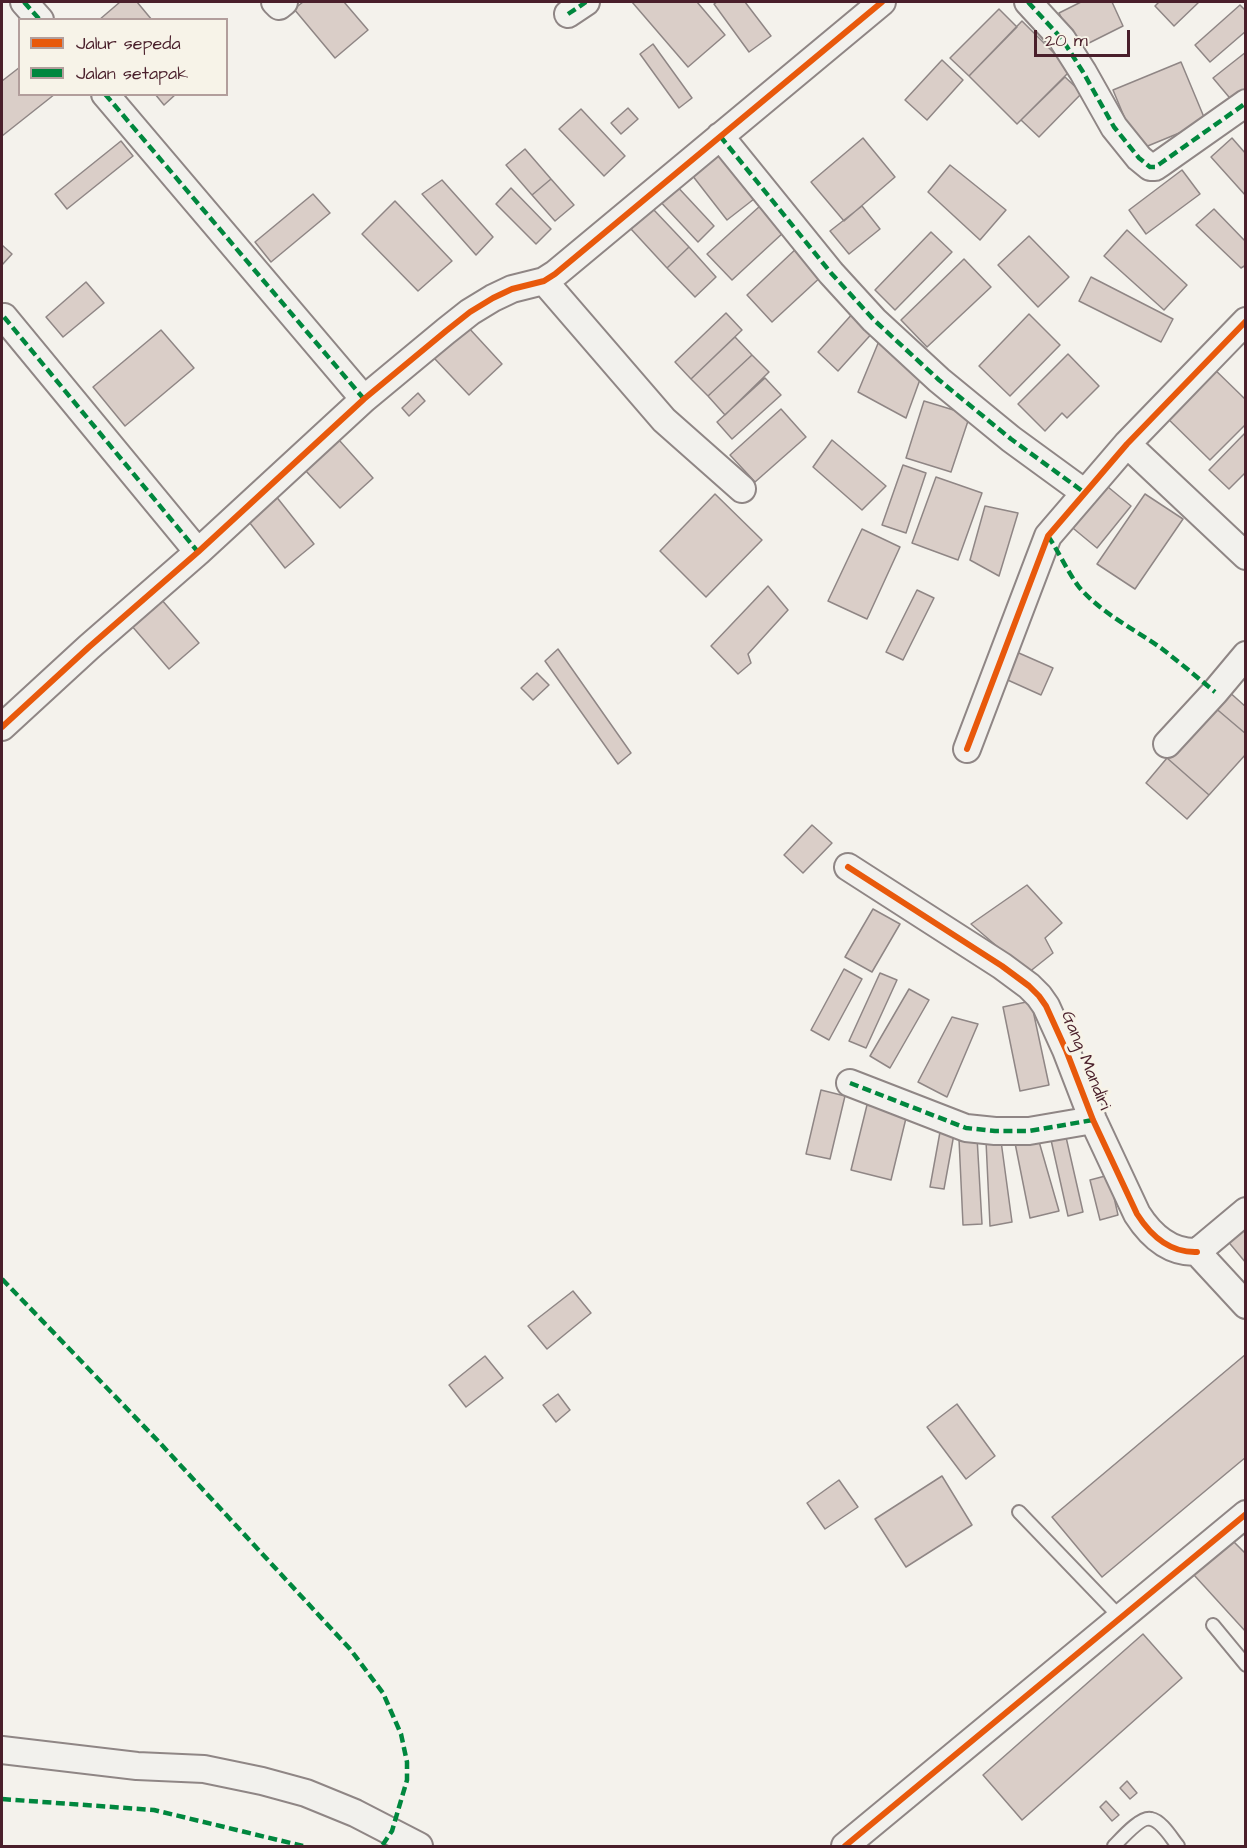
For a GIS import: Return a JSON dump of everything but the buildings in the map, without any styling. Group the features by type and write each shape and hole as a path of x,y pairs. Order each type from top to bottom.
{"street":[{"path":"24,2 38,18"},
{"path":"274,2 279,6 284,2"},
{"path":"2,727 198,552 364,399 470,312 512,289 544,281 580,254 882,2"},
{"path":"1028,2 1062,39 1114,127 1139,158 1150,167 1161,163 1245,103"},
{"path":"107,96 364,399"},
{"path":"720,136 831,273 874,320 939,380 1011,439 1085,493"},
{"path":"544,281 664,420 742,489"},
{"path":"4,317 198,552"},
{"path":"967,749 1048,536 1126,444 1245,321"},
{"path":"1126,444 1245,556"},
{"path":"1167,744 1215,692 1245,655"},
{"name":"Gang Mandiri","path":"848,867 1002,966 1039,996 1066,1050 1093,1120 1137,1214 1157,1239 1170,1247 1187,1252 1197,1252"},
{"path":"850,1083 966,1128 1029,1131 1093,1120"},
{"path":"1245,1211 1197,1252 1245,1305"},
{"path":"845,1846 1245,1514"},
{"path":"2,1750 137,1766 204,1769 262,1780 306,1793 419,1846"}],"lane":[{"path":"1019,1512 1120,1617"},
{"path":"1213,1625 1245,1665"},
{"path":"1113,1846 1143,1819 1152,1819 1159,1823 1178,1846"}],"marked path":[{"path":"24,2 38,18"},
{"path":"568,14 586,2"},
{"path":"1028,2 1062,39 1114,127 1139,158 1150,167 1155,167 1246,103"},
{"path":"107,96 364,399"},
{"path":"720,136 831,273 874,320 939,380 1011,439 1085,493"},
{"path":"4,317 198,552"},
{"path":"1048,536 1075,581 1088,596 1107,613 1161,648 1215,692"},
{"path":"850,1083 966,1128 1029,1131 1093,1120"},
{"path":"2,1279 159,1442 350,1649 383,1693 401,1734 407,1762 407,1780 392,1831 382,1846"},
{"path":"2,1799 154,1810 303,1846"}],"cycle path":[{"path":"2,727 198,552 364,399 446,331 493,298 512,289 544,281 555,274 882,2"},
{"path":"967,749 1048,536 1127,444 1246,321"},
{"path":"848,867 1002,966 1039,996 1066,1050 1093,1120 1137,1214 1162,1242 1178,1250 1197,1252"},
{"path":"845,1846 1246,1514"}]}
